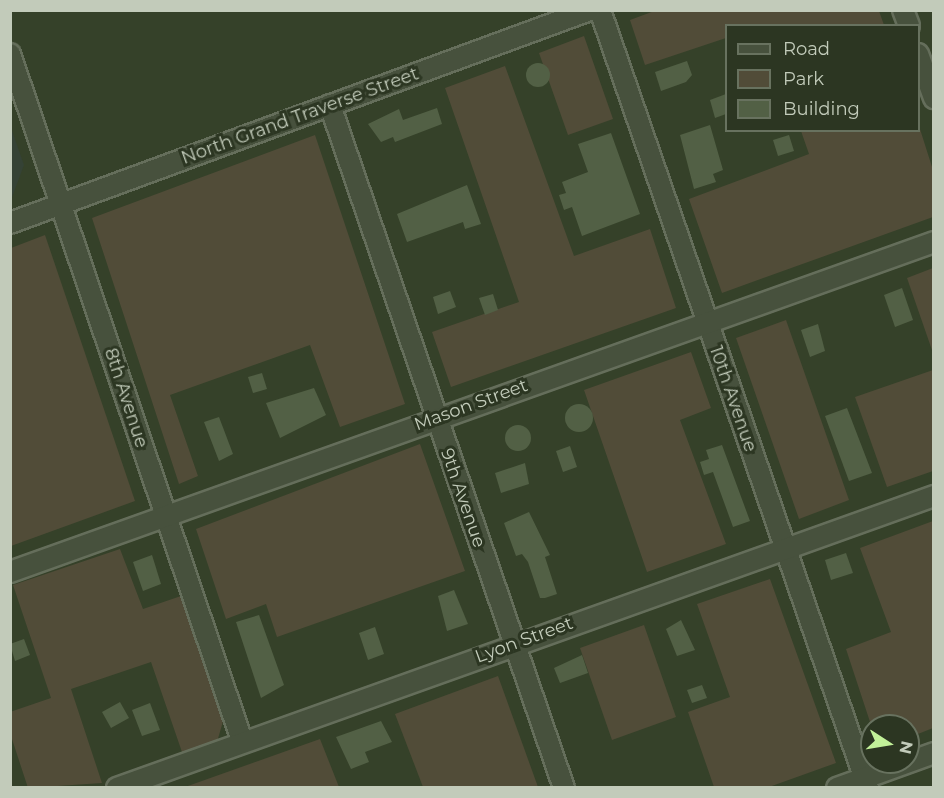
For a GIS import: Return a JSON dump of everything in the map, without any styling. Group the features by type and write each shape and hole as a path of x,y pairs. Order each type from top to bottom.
{"street":[{"name":"North Grand Traverse Street","path":"10,223 590,10"},
{"name":"10th Avenue","path":"600,10 866,783"},
{"name":"8th Avenue","path":"10,54 242,741"},
{"path":"920,60 933,98"},
{"name":"9th Avenue","path":"330,105 435,418 564,788"},
{"name":"Mason Street","path":"10,572 435,418 933,242"},
{"name":"Lyon Street","path":"117,788 242,741 933,496"},
{"path":"837,788 866,783 933,753"}],"shaded area":[{"path":"10,125 24,165 11,200 10,200"}],"green space":[{"path":"657,10 879,11 884,24 725,24 725,38 645,65 630,20"},
{"path":"584,36 613,119 568,135 539,53"},
{"path":"505,66 574,256 650,229 676,308 451,387 432,332 519,302 445,88"},
{"path":"920,129 933,170 933,217 722,293 689,199 809,154 801,132 920,132"},
{"path":"315,135 405,404 340,427 310,345 170,395 198,476 179,484 92,218"},
{"path":"45,235 135,501 11,546 11,248"},
{"path":"933,268 933,353 907,278"},
{"path":"786,320 849,500 799,519 736,338"},
{"path":"691,352 711,408 680,420 726,544 647,572 584,390"},
{"path":"933,370 933,471 887,487 855,397"},
{"path":"420,444 465,571 277,637 266,604 226,619 196,529"},
{"path":"933,521 933,728 920,733 920,714 867,714 846,649 891,632 860,548"},
{"path":"120,549 143,609 181,596 224,718 217,742 183,755 151,662 71,689 102,783 28,788 11,736 10,712 51,698 13,585"},
{"path":"770,579 836,763 769,787 714,787 688,712 730,697 697,604"},
{"path":"644,625 676,717 612,740 580,648"},
{"path":"498,676 538,787 423,787 395,714"},
{"path":"320,739 339,787 185,787"}],"building":[{"path":"687,61 692,75 686,82 661,91 655,72"},
{"path":"538,63 543,64 549,70 549,80 543,86 538,87 533,86 527,80 526,75 527,70 533,64"},
{"path":"725,94 725,114 715,118 710,100"},
{"path":"437,108 442,124 395,142 393,137 381,142 368,124 399,109 403,120"},
{"path":"710,125 723,170 713,174 716,182 694,189 680,135"},
{"path":"611,133 640,214 582,236 572,207 564,210 559,195 566,193 562,182 588,172 578,144"},
{"path":"789,135 794,151 778,156 773,140"},
{"path":"467,185 481,224 465,229 463,222 407,242 397,214"},
{"path":"902,288 913,320 895,327 884,295"},
{"path":"450,291 456,307 438,314 433,297"},
{"path":"493,294 498,310 485,315 479,298"},
{"path":"818,324 825,351 810,357 801,330"},
{"path":"262,373 267,389 253,393 248,377"},
{"path":"314,388 326,415 280,438 266,403"},
{"path":"579,404 589,408 593,418 589,428 579,432 569,428 565,418 569,408"},
{"path":"847,408 872,473 849,481 825,416"},
{"path":"219,417 233,454 219,461 204,422"},
{"path":"518,425 527,429 531,438 527,447 518,451 509,447 505,438 509,429"},
{"path":"722,445 750,521 733,527 713,472 704,475 700,462 709,459 706,450"},
{"path":"570,446 577,467 563,472 556,451"},
{"path":"525,463 529,484 501,493 495,473"},
{"path":"529,512 550,555 545,557 557,594 545,598 540,598 528,562 522,554 516,556 504,523"},
{"path":"846,553 853,573 831,580 825,560"},
{"path":"152,555 161,584 143,591 133,562"},
{"path":"454,590 468,624 447,631 438,596"},
{"path":"259,615 284,685 261,698 236,622"},
{"path":"681,620 695,650 677,656 666,629"},
{"path":"375,627 384,654 368,660 359,633"},
{"path":"24,639 30,655 15,661 10,644"},
{"path":"582,655 588,673 560,683 554,668"},
{"path":"702,685 707,698 692,703 687,690"},
{"path":"120,702 129,718 111,728 102,712"},
{"path":"150,703 160,730 142,736 132,710"},
{"path":"381,721 392,742 365,752 369,762 351,769 336,737"}]}
